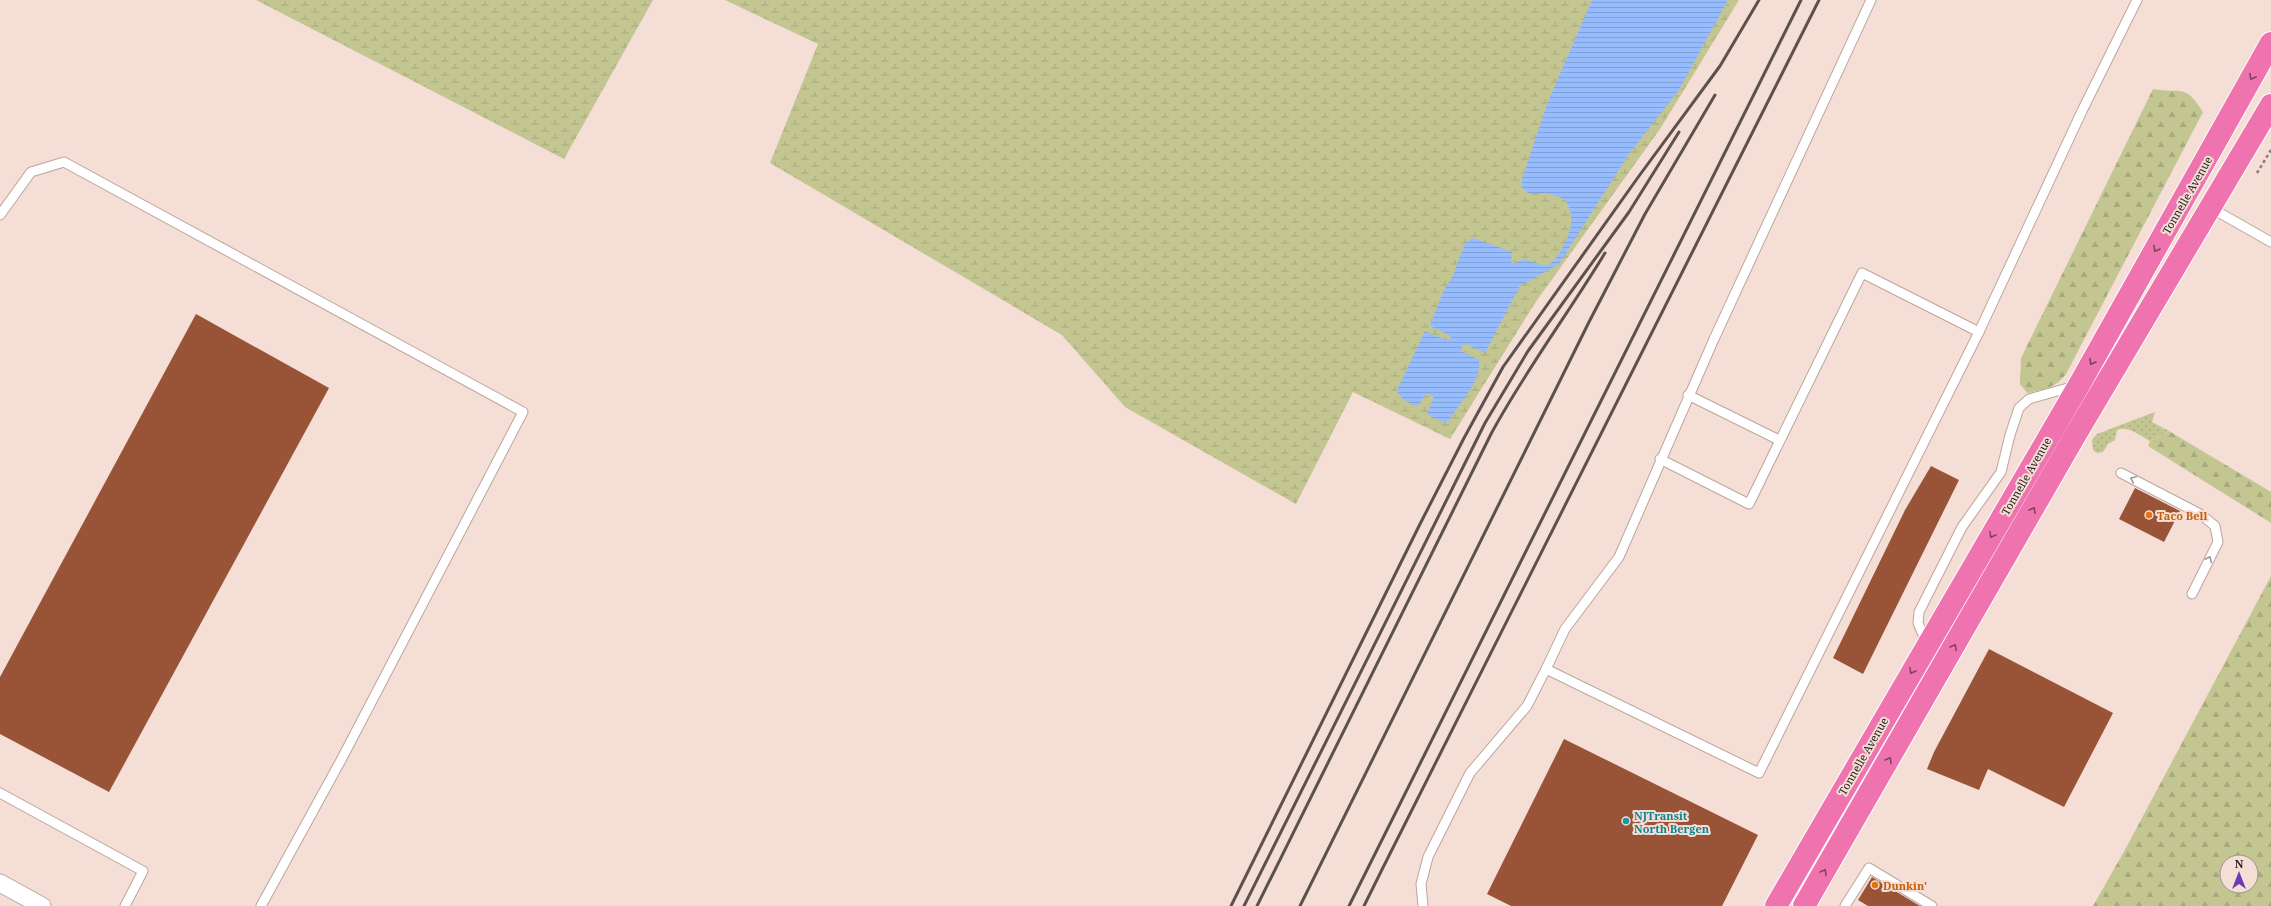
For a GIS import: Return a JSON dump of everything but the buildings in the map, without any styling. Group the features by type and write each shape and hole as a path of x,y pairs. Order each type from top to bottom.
{"highway":[{"name":"Tonnelle Avenue","path":"1776,906 2079,385 2231,117 2271,43"},
{"name":"Tonnelle Avenue","path":"1804,906 2073,439 2271,105"}],"street":[{"path":"0,883 42,906"}],"lane":[{"path":"1422,906 1421,884 1428,857 1470,772 1527,706 1565,630 1619,557 1688,395 1871,0"},
{"path":"1546,669 1759,773 1979,332 2082,111 2137,0"},
{"path":"0,215 31,172 64,162 523,412 340,762 260,906"},
{"path":"2211,208 2271,242"},
{"path":"1660,459 1749,504 1862,273 1979,332"},
{"path":"1927,645 1918,623 1919,612 1962,527 2001,472 2010,435 2019,408 2029,399 2079,385"},
{"path":"1688,395 1779,440"},
{"path":"2121,473 2200,514 2215,526 2218,542 2192,594"},
{"path":"0,793 143,871 125,906"},
{"path":"1845,906 1870,868 1932,906"}],"green space":[{"path":"256,0 653,0 564,159"},
{"path":"725,0 1739,0 1660,129 1535,303 1450,439 1353,392 1296,504 1125,407 1062,335 770,163 818,44"},
{"path":"2153,89 2187,93 2192,97 2203,112 2066,374 2062,379 2053,385 2027,393 2020,384 2021,358"},
{"path":"2155,412 2152,422 2169,431 2150,441 2130,430 2117,430 2115,440 2108,444 2103,452 2097,453 2093,450 2092,440 2097,434"},
{"path":"2169,431 2271,492 2271,523 2148,446 2150,441"},
{"path":"2271,576 2271,906 2093,906 2126,848"}],"water":[{"path":"1592,0 1728,0 1679,90 1629,154 1559,264 1520,286 1485,353 1467,344 1462,346 1461,351 1479,360 1477,376 1469,392 1449,421 1442,422 1427,414 1434,397 1428,394 1425,395 1419,405 1416,406 1404,400 1397,390 1425,331 1441,338 1452,340 1448,334 1435,329 1430,325 1444,290 1452,278 1465,243 1473,238 1512,252 1511,263 1524,259 1545,266 1555,259 1560,252 1570,230 1571,215 1565,199 1545,193 1528,193 1522,187 1522,179 1547,104"}],"railway":[{"path":"1231,906 1419,526 1464,438 1503,367 1639,176 1720,66 1759,0"},
{"path":"1349,906 1801,0"},
{"path":"1364,906 1819,0"},
{"path":"1300,906 1589,322 1645,214 1715,95"},
{"path":"1244,906 1485,423 1528,351 1629,212 1679,132"},
{"path":"1257,906 1491,434 1532,365 1605,253"}],"place":[{"name":"Taco Bell","path":"2149,515"},
{"name":"NJTransit North Bergen","path":"1626,821"},
{"name":"Dunkin'","path":"1875,885"}]}
